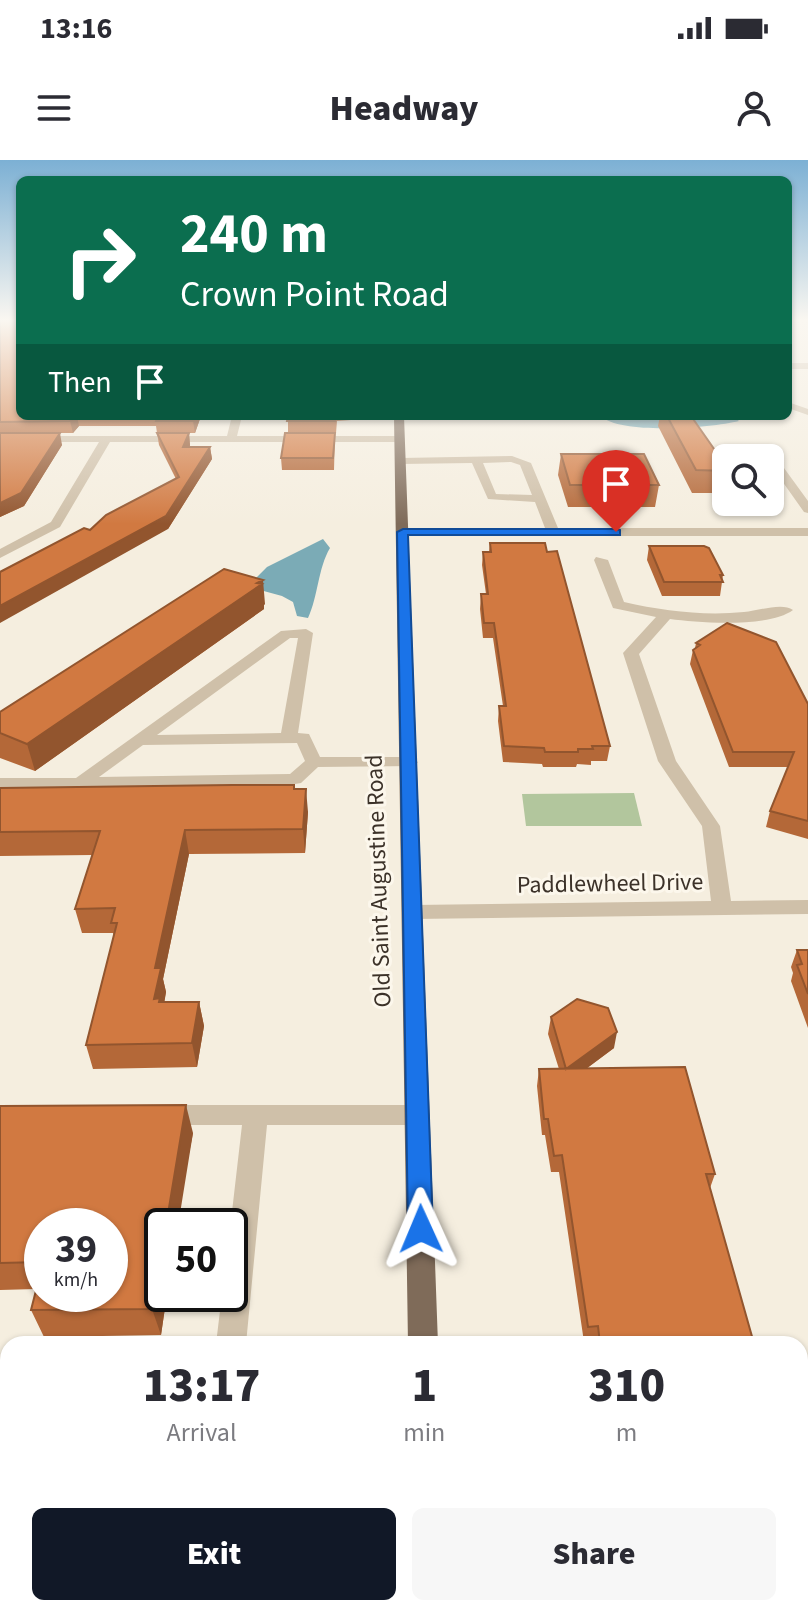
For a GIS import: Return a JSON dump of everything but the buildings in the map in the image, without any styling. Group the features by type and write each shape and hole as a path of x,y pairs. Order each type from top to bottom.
{"main road":[{"name":"Old Saint Augustine Road","path":"399,420 423,1336"}],"street":[{"path":"231,440 236,420"},
{"path":"0,439 400,439"},
{"path":"0,554 56,524 105,441"},
{"path":"401,461 477,464 512,459 525,463 553,532"},
{"path":"477,464 488,493 496,498 540,499"},
{"path":"784,476 808,509"},
{"path":"403,532 808,532"},
{"path":"601,560 618,605 664,617 755,617 786,610"},
{"path":"664,617 631,653 667,761 711,826 722,906"},
{"path":"80,783 286,634 306,633 289,738"},
{"path":"139,740 303,738 314,762"},
{"path":"0,783 295,779 314,762 409,762"},
{"name":"Paddlewheel Drive","path":"414,912 808,907"},
{"path":"136,1115 418,1115"},
{"path":"232,1336 256,1115"}],"green space":[{"path":"634,793 642,826 526,826 522,794"}],"water":[{"path":"608,420 739,421 688,428 646,428"},
{"path":"323,539 330,548 311,610 308,618 297,616 293,602 260,590 254,580 267,567"}],"route":[{"path":"421,1229 403,532 616,532"}]}
